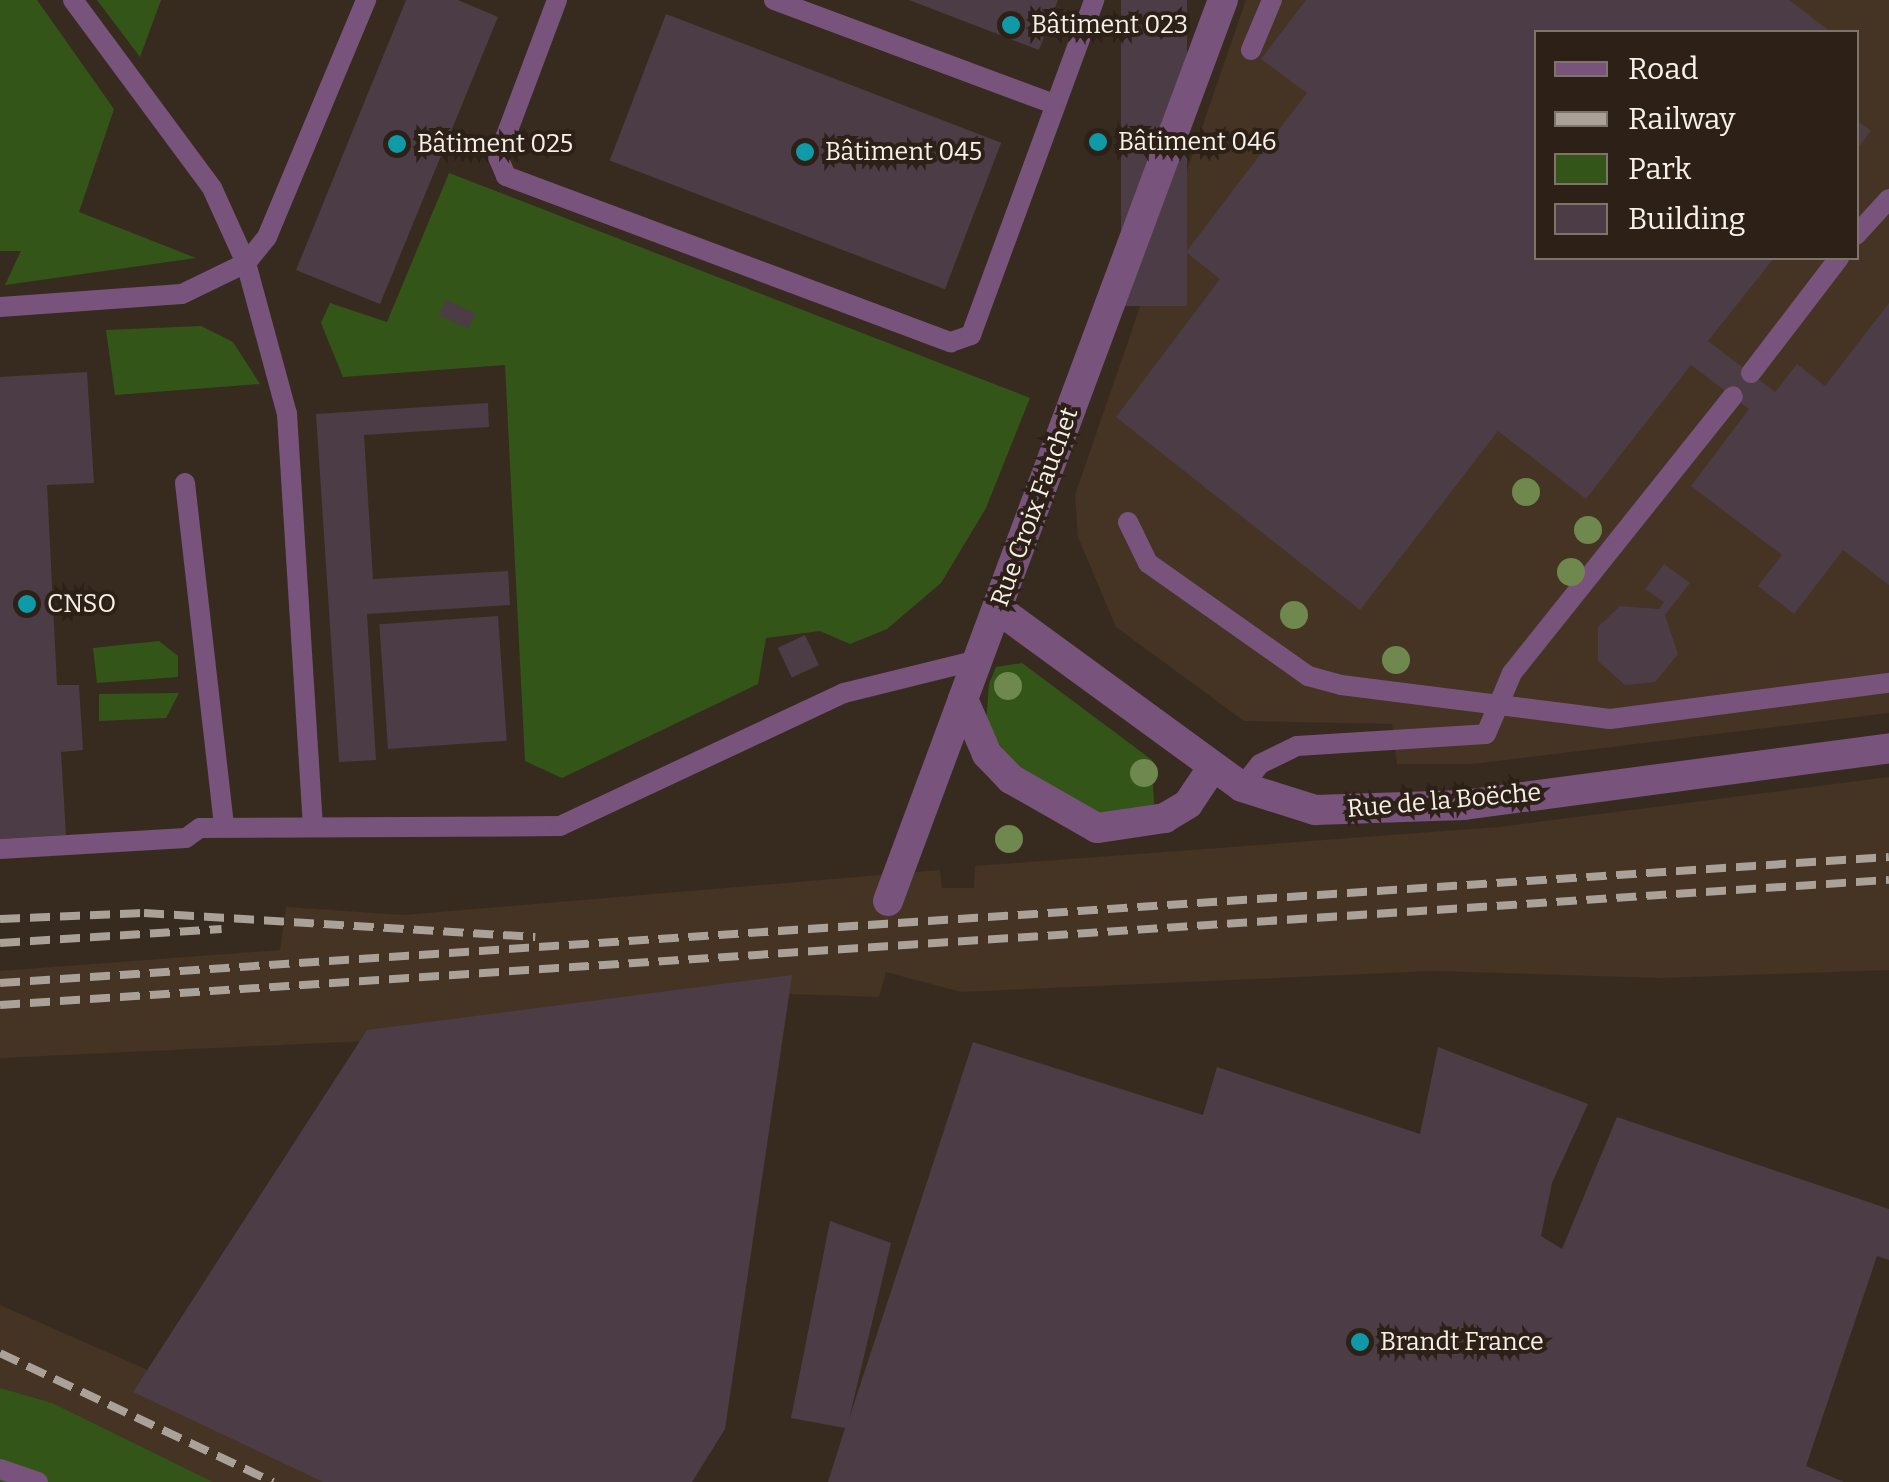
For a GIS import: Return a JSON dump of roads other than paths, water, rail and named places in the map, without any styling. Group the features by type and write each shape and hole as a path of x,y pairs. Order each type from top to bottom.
{"street":[{"name":"Rue Croix Fauchet","path":"888,901 1223,0"},
{"name":"Rue de la Boëche","path":"998,609 1242,788 1357,813 1889,748"},
{"path":"963,698 987,754 1010,779 1097,828 1164,818 1188,804 1212,768"}],"lane":[{"path":"73,0 212,188 246,262 288,414 313,825"},
{"path":"0,307 182,294 246,262 268,237 366,0"},
{"path":"557,0 498,158 506,176 951,342 970,335 1094,0"},
{"path":"774,0 1054,104"},
{"path":"1251,50 1272,0"},
{"path":"1859,232 1889,198"},
{"path":"1751,374 1838,260"},
{"path":"1242,788 1282,750 1476,736 1500,708 1512,673 1733,396"},
{"path":"185,483 224,828"},
{"path":"1128,522 1148,563 1308,676 1500,708 1610,719 1889,683"},
{"path":"0,850 186,838 224,828 560,826 844,694 977,660"},
{"path":"0,1469 38,1482"}],"railway":[{"path":"0,983 1889,857"},
{"path":"0,1005 1889,880"},
{"path":"0,919 144,913 535,937"},
{"path":"0,943 222,929"},
{"path":"0,1353 273,1482"}],"place":[{"name":"Bâtiment 023","path":"1011,25"},
{"name":"Bâtiment 046","path":"1098,142"},
{"name":"Bâtiment 025","path":"397,144"},
{"name":"Bâtiment 045","path":"805,152"},
{"name":"CNSO","path":"27,604"},
{"name":"Brandt France","path":"1360,1342"}]}
